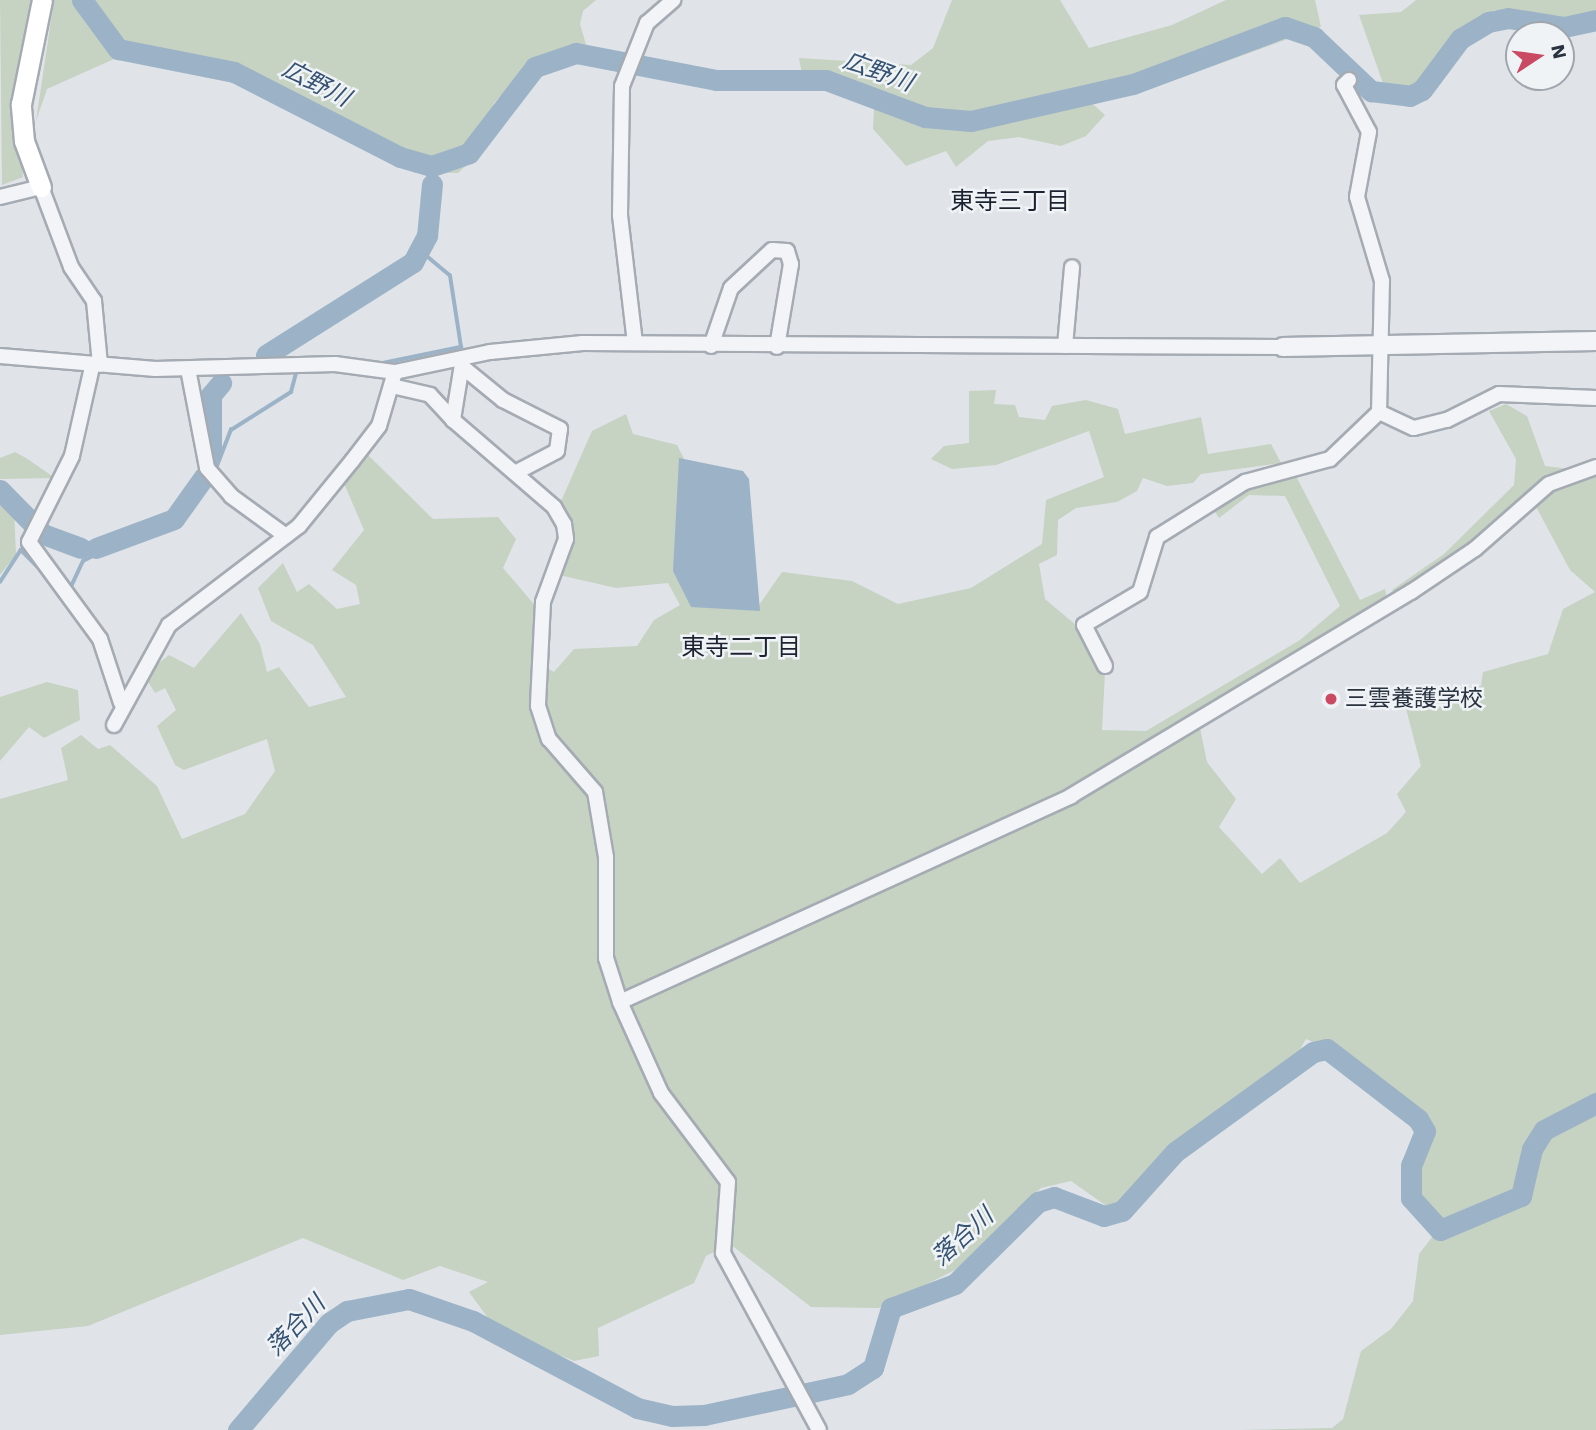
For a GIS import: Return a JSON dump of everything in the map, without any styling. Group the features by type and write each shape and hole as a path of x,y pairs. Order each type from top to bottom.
{"main road":[{"path":"41,187 24,141 21,104 42,0"}],"street":[{"path":"635,343 621,215 622,86 647,23 673,0"},
{"path":"1105,666 1084,625 1140,592 1157,537 1245,482 1330,459 1379,412 1378,344 1382,281 1357,197 1368,132 1344,85 1349,80"},
{"path":"0,197 41,187 71,267 94,302 96,366 72,456 29,542 100,639 121,703"},
{"path":"711,346 731,288 772,250 787,251 791,264 776,347"},
{"path":"1065,346 1072,267"},
{"path":"393,379 464,364 524,347 635,343 776,347 1283,347 1596,341"},
{"path":"0,356 96,366 188,369 335,364 393,379 429,395 554,507 564,524 566,539 543,602 538,706 550,739 595,792 606,857 606,958 620,1002 661,1093 729,1182 723,1254 819,1430"},
{"path":"453,419 464,364"},
{"path":"464,364 503,400 560,429 557,451 515,473"},
{"path":"188,369 207,468 231,496 286,536"},
{"path":"114,725 121,703 169,625 286,536 379,426 393,379"},
{"path":"1379,412 1414,428 1447,420 1499,394 1596,398"},
{"path":"620,1002 1070,796 1411,592 1475,549 1549,484 1596,467"}],"green space":[{"path":"0,0 33,0 13,92 23,177 2,185"},
{"path":"54,0 596,0 583,11 580,24 587,48 558,52 525,70 494,103 480,152 458,173 415,173 242,81 114,59 47,89 36,121"},
{"path":"952,0 1060,0 1089,48 1172,25 1226,0 1315,0 1321,27 1155,87 1087,99 1105,115 1086,136 1061,146 1019,137 988,141 956,167 946,151 906,166 873,129 874,108 834,87 804,85 799,58 911,65 933,48"},
{"path":"1416,0 1596,0 1596,15 1572,19 1494,10 1462,30 1411,88 1385,89 1359,15 1401,12"},
{"path":"996,390 994,404 1015,405 1019,417 1045,420 1052,406 1086,400 1118,409 1125,434 1201,417 1208,454 1271,444 1281,463 1201,474 1193,483 1167,486 1143,478 1137,491 1117,502 1076,508 1058,520 1057,555 1039,564 1045,599 1077,626 1105,673 1102,730 1146,731 1300,640 1340,606 1285,496 1249,495 1219,518 1211,505 1243,478 1297,478 1360,600 1385,589 1387,600 1198,719 1207,762 1236,799 1219,827 1262,874 1280,858 1300,883 1387,833 1406,812 1397,794 1421,766 1405,705 1425,691 1481,686 1483,672 1548,654 1563,609 1595,592 1570,570 1534,503 1459,557 1396,594 1392,590 1444,554 1514,485 1516,459 1489,411 1506,404 1527,416 1545,466 1596,472 1596,1430 1240,1430 1332,1428 1343,1419 1361,1351 1391,1329 1413,1301 1419,1254 1433,1236 1409,1204 1407,1170 1428,1127 1350,1058 1306,1039 1284,1078 1215,1128 1128,1212 1105,1205 1071,1181 1041,1188 961,1267 879,1308 811,1307 730,1244 706,1256 694,1283 598,1328 599,1356 574,1361 496,1329 469,1292 488,1282 440,1266 403,1280 303,1238 88,1326 0,1335 0,799 68,780 61,748 81,735 98,749 110,745 157,786 182,839 245,814 275,771 267,739 184,770 175,765 157,726 176,710 165,688 155,693 144,675 169,655 194,668 241,613 260,644 267,672 279,667 309,707 346,697 313,645 271,621 258,588 283,563 297,592 309,584 337,609 360,604 356,585 332,570 364,530 343,481 367,454 433,519 498,517 516,539 503,568 538,609 540,664 554,672 574,649 637,646 654,620 680,605 668,583 616,588 559,575 571,526 558,508 592,431 626,414 633,434 677,445 759,605 782,572 852,581 898,604 971,588 1042,544 1046,500 1104,477 1089,431 996,465 952,469 931,459 944,446 969,443 969,391"},
{"path":"15,452 55,478 0,479 0,458"},
{"path":"0,495 14,508 16,555 0,575"},
{"path":"47,682 78,690 80,720 44,738 29,727 0,761 0,697"}],"water":[{"path":"679,458 743,471 749,479 760,611 691,607 673,571"}],"waterway":[{"name":"広野川","path":"82,0 118,49 234,72 400,157 432,166 469,153 535,67 576,53 716,80 826,80 925,117 971,121 1133,84 1285,27 1314,37 1371,91 1410,96 1422,90 1460,39 1488,22 1508,18 1564,27 1596,20"},
{"name":"広野川","path":"432,166 432,172"},
{"path":"266,355 413,262 427,236 432,184"},
{"path":"378,364 461,347 450,276 421,252"},
{"path":"217,466 231,430 291,392 297,369"},
{"path":"211,455 211,395 221,383"},
{"path":"96,548 174,519 204,477"},
{"path":"0,490 43,534 81,548"},
{"path":"69,591 83,561 120,542"},
{"path":"0,582 21,550 41,570"},
{"name":"落合川","path":"238,1430 329,1323 347,1311 409,1299 473,1321 637,1408 672,1416 704,1415 848,1384 873,1368 891,1308 955,1284 1038,1202 1054,1197 1104,1216 1122,1211 1175,1152 1313,1052 1327,1049 1418,1119 1425,1131 1411,1165 1411,1198 1440,1230 1521,1196 1532,1149 1544,1130 1596,1103"}],"place":[{"name":"三雲養護学校","path":"1331,699"}],"district":[{"name":"東寺三丁目","path":"1010,202"},
{"name":"東寺二丁目","path":"741,648"}]}
